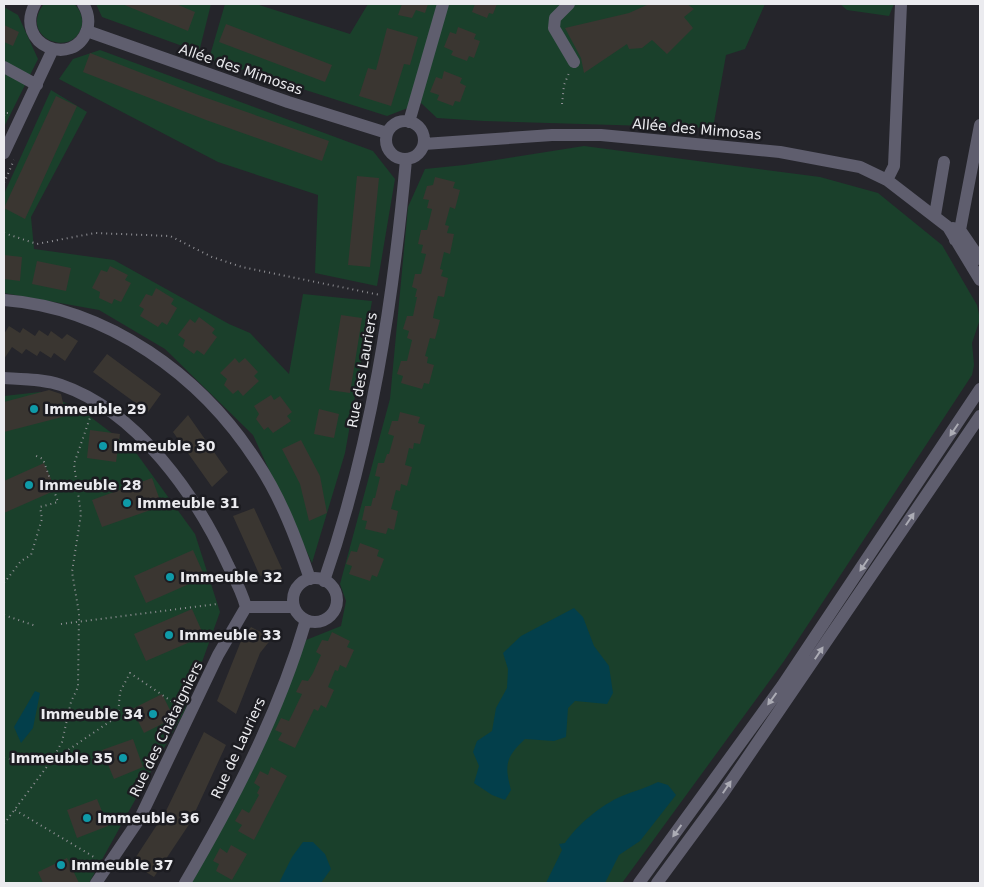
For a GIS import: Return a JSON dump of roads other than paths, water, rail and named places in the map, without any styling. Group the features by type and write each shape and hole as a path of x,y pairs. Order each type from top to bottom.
{"street":[{"path":"35,4 31,15 32,31 39,41 53,49 64,49 75,46 87,30 89,18 84,4"},
{"path":"409,122 443,4"},
{"path":"569,4 554,18 554,28 574,62"},
{"path":"888,180 894,166 901,4"},
{"name":"Allée des Mimosas","path":"87,30 288,102 387,133"},
{"path":"4,153 53,49"},
{"path":"4,67 37,85"},
{"path":"409,122 422,131 424,144 418,154 406,160 395,157 388,150 386,142 387,133 394,124 409,122"},
{"path":"954,232 980,125"},
{"name":"Allée des Mimosas","path":"424,144 552,135 601,135 780,152 860,167 888,180 935,215 980,259"},
{"name":"Rue des Lauriers","path":"324,581 336,548 368,428 390,297 406,160"},
{"path":"935,215 944,162"},
{"name":"Allée des Mimosas","path":"954,232 980,280"},
{"path":"4,300 54,310 100,324 142,346 193,387 223,417 258,463 288,520 310,579"},
{"path":"4,378 39,380 60,384 95,402 140,436 182,487 208,524 240,589 246,607 294,607"},
{"path":"639,883 782,686 980,389"},
{"path":"658,883 721,796 980,416"},
{"path":"310,579 324,581 336,594 337,601 334,612 320,622 306,620 298,615 294,607 295,591 301,583 310,579"},
{"name":"Rue des Châtaigniers","path":"96,883 140,818 218,656 246,607"},
{"name":"Rue de Lauriers","path":"184,883 210,840 256,748 298,648 306,620"}],"water":[{"path":"574,608 583,617 594,646 609,666 613,693 607,704 575,701 568,708 566,737 554,741 525,739 510,756 508,762 507,767 511,790 505,800 492,795 474,783 479,766 473,752 477,741 492,731 496,708 507,688 508,669 503,653 521,636"},
{"path":"35,691 40,693 33,728 21,743 14,727"},
{"path":"658,782 668,785 676,795 640,841 619,855 605,883 546,883 562,850 559,844 565,843 598,810 622,796"},
{"path":"303,842 313,842 325,854 331,869 321,883 279,883 292,857"}],"place":[{"name":"Immeuble 29","path":"34,409"},
{"name":"Immeuble 30","path":"103,446"},
{"name":"Immeuble 28","path":"29,485"},
{"name":"Immeuble 31","path":"127,503"},
{"name":"Immeuble 32","path":"170,577"},
{"name":"Immeuble 33","path":"169,635"},
{"name":"Immeuble 34","path":"153,714"},
{"name":"Immeuble 35","path":"123,758"},
{"name":"Immeuble 36","path":"87,818"},
{"name":"Immeuble 37","path":"61,865"}]}
